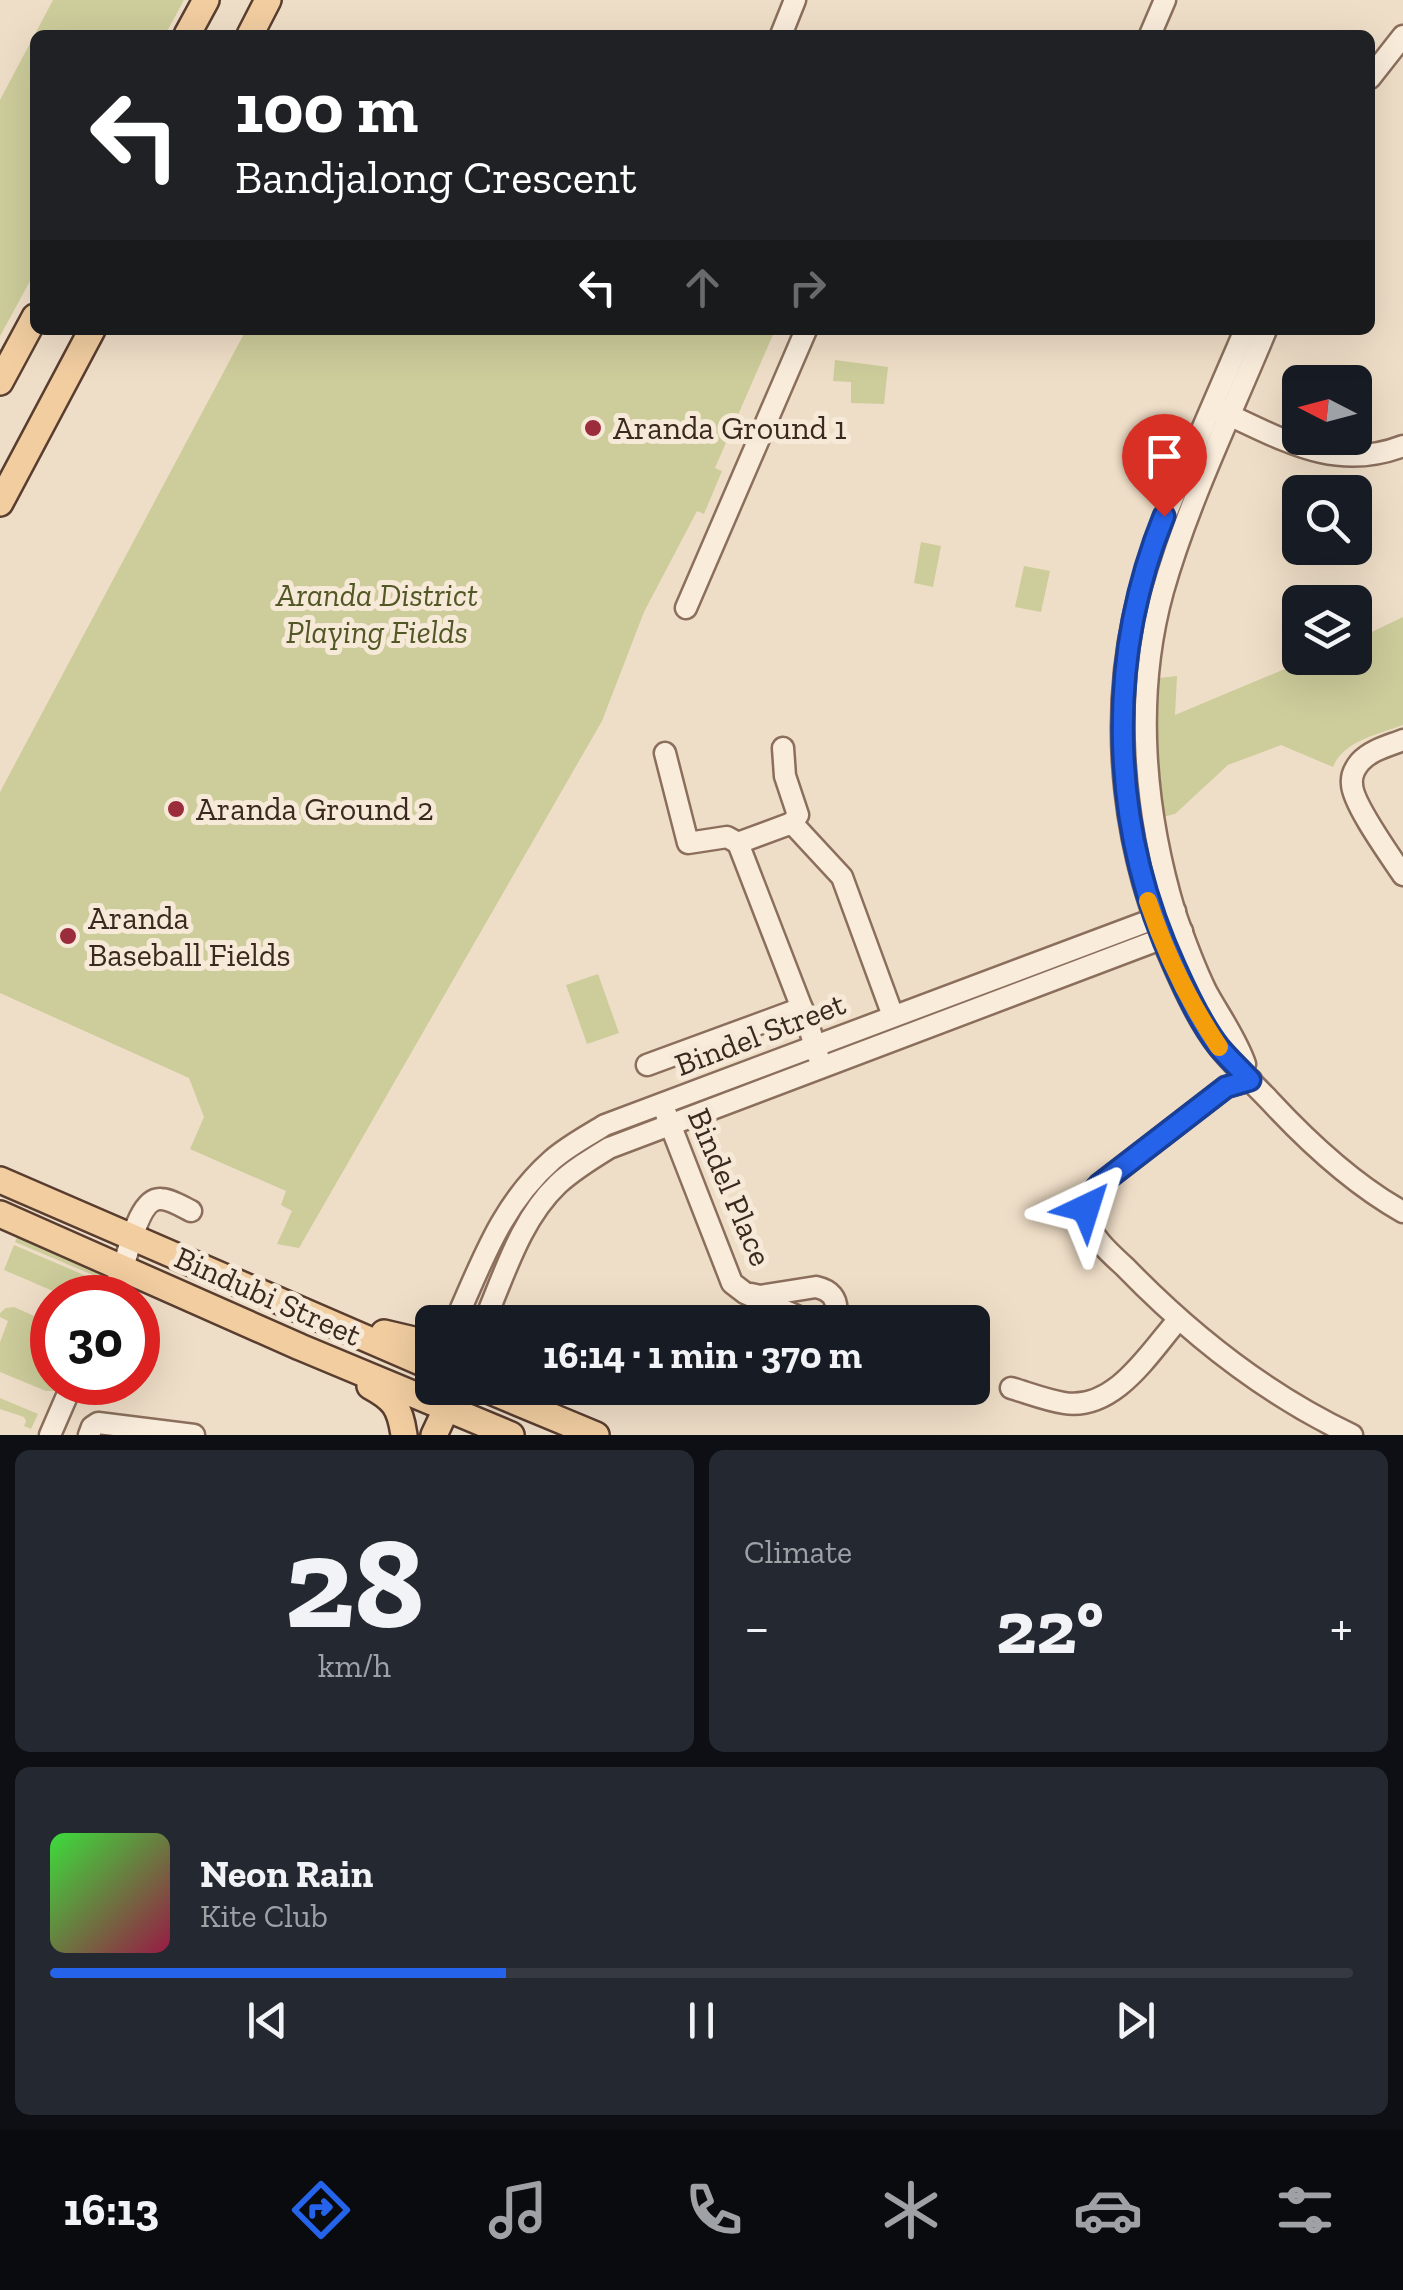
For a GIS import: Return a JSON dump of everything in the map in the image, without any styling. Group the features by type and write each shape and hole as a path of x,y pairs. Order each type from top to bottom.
{"main road":[{"path":"190,30 206,0"},
{"path":"253,30 268,0"},
{"path":"0,382 30,326"},
{"path":"0,502 89,335"},
{"name":"Bindubi Street","path":"0,1180 415,1360"},
{"name":"Bindubi Street","path":"0,1214 300,1347 415,1384"},
{"path":"307,1312 415,1340"},
{"path":"300,1347 390,1397 405,1435"},
{"path":"405,1435 429,1405"},
{"path":"434,1435 437,1405"},
{"name":"Bindubi Street","path":"461,1405 511,1435"},
{"path":"524,1405 596,1435"},
{"path":"446,1435 476,1435"}],"street":[{"path":"783,30 795,0"},
{"path":"1152,30 1165,0"},
{"path":"1375,72 1403,36"},
{"path":"686,608 804,335"},
{"path":"1172,935 1175,910 1162,863 1146,766 1150,651 1162,594 1244,335"},
{"path":"1263,335 1161,524 1135,608 1122,728 1130,826 1154,918 1172,935 1205,988 1241,1054 1250,1080 1344,1172 1403,1212"},
{"path":"1221,412 1316,452 1367,456 1403,446"},
{"path":"1403,740 1362,760 1351,782 1356,800 1403,875"},
{"path":"738,843 792,823 798,815 785,776 783,748"},
{"path":"666,753 688,843 727,837 738,843 822,1067"},
{"path":"792,823 842,877 893,1016"},
{"name":"Bindel Street","path":"492,1305 568,1148 605,1125 1175,910"},
{"name":"Bindel Street","path":"463,1305 496,1229 515,1200 554,1174 670,1124 1172,935"},
{"path":"1000,976 1010,996"},
{"path":"647,1065 802,1008"},
{"path":"1250,1080 1226,1087 1113,1174 1090,1195 1086,1219 1094,1233 1178,1320 1251,1377 1352,1435"},
{"name":"Bindel Place","path":"662,1103 732,1283 771,1305"},
{"path":"120,1275 150,1201 162,1198 191,1211"},
{"name":"Bindel Place","path":"744,1293 760,1296 816,1287 833,1295 838,1305"},
{"path":"1011,1388 1064,1403 1098,1400 1124,1381 1178,1320"},
{"path":"50,1435 62,1405"},
{"path":"88,1435 98,1423 194,1435"}],"green space":[{"path":"53,0 184,0 168,30 37,30"},
{"path":"30,43 30,281 0,336 0,100"},
{"name":"Aranda District Playing Fields","path":"243,335 773,335 715,468 722,471 704,514 697,511 644,612 602,721 299,1248 277,1244 292,1211 281,1205 286,1191 190,1149 204,1117 189,1078 0,993 0,792"},
{"path":"835,360 888,367 884,404 851,403 851,382 833,381"},
{"path":"921,542 941,546 933,587 914,583"},
{"path":"1024,566 1050,571 1041,612 1015,607"},
{"path":"1403,617 1403,725 1353,745 1333,767 1281,745 1228,765 1175,814 1158,818 1155,722 1159,678 1177,676 1175,715 1282,670 1282,675 1372,675 1372,632"},
{"path":"598,974 619,1033 587,1044 566,985"},
{"path":"19,1233 106,1275 93,1275 15,1242"},
{"path":"14,1245 84,1275 30,1275 30,1281 4,1270"},
{"path":"6,1308 30,1314 30,1384 0,1372 0,1342 8,1321 0,1313"},
{"path":"0,1398 38,1414 31,1429 24,1426 24,1417 0,1409"}],"slow traffic":[{"path":"1148,901 1185,990 1219,1047"}],"place":[{"name":"Aranda Ground 1","path":"593,428"},
{"name":"Aranda Ground 2","path":"176,809"},
{"name":"Aranda Baseball Fields","path":"68,936"}],"route":[{"path":"1086,1208 1099,1185 1226,1087 1250,1080 1218,1045 1185,990 1154,918 1130,826 1122,728 1129,639 1164,516"}]}
